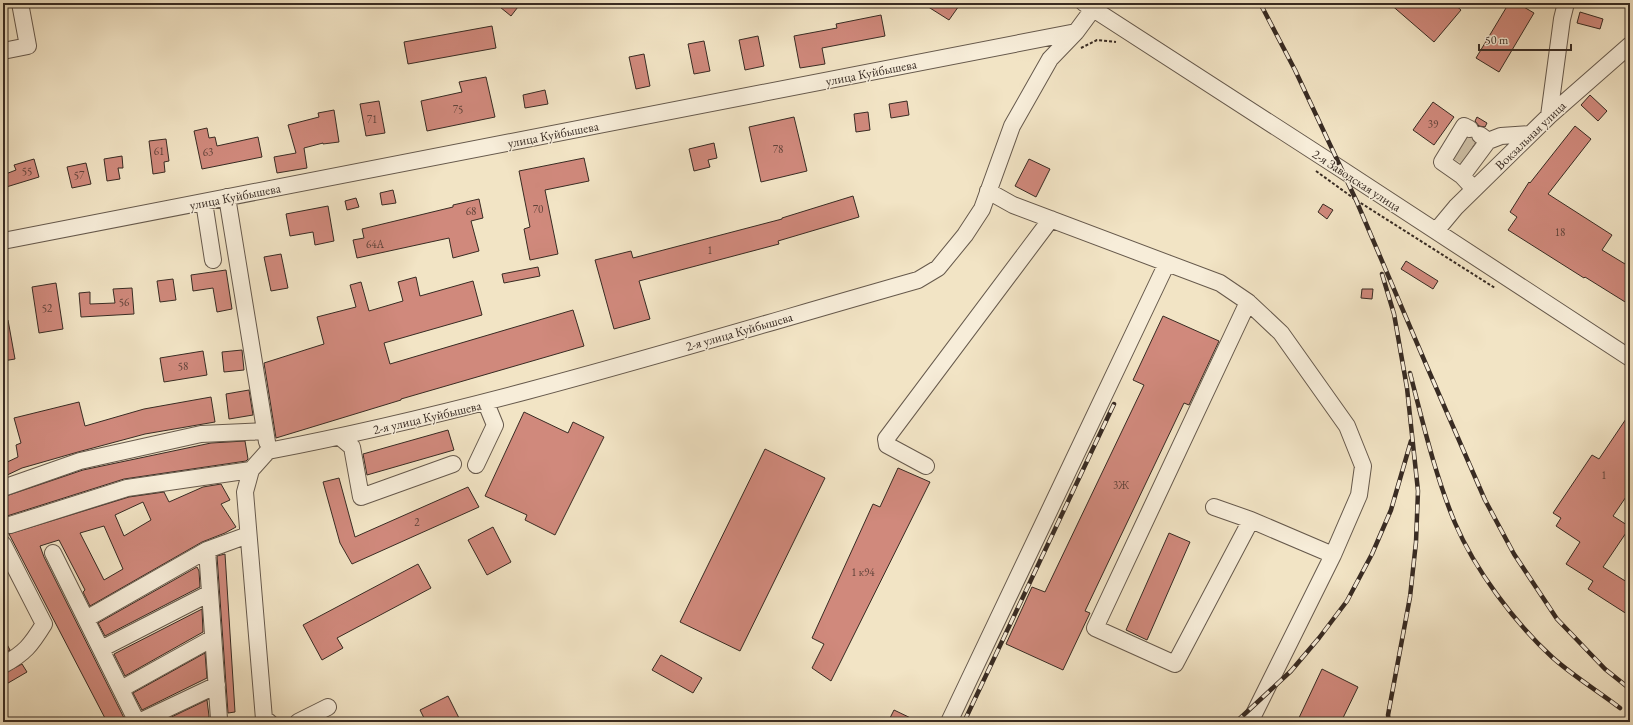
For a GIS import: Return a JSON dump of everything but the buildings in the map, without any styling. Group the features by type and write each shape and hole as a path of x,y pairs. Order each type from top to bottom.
{"street":[{"path":"3,51 28,46 20,3"},
{"path":"1549,116 1562,19 1566,3"},
{"path":"1076,32 1088,6"},
{"name":"2-я Заводская улица","path":"1088,6 1630,358"},
{"name":"2-я улица Куйбышева","path":"268,451 340,437 486,403 918,280 938,268 965,235 982,208 1012,126 1050,59 1076,32"},
{"name":"улица Куйбышева","path":"3,241 1076,32"},
{"name":"Вокзальная улица","path":"1436,231 1456,207 1530,134 1630,45"},
{"path":"1474,189 1462,176 1442,162 1469,145 1500,136 1530,134"},
{"path":"1462,176 1469,145"},
{"path":"988,191 1013,205 1220,283 1248,302 1281,333 1347,426 1363,466 1359,495 1333,555 1250,722"},
{"path":"227,197 268,451 251,470 245,492 266,721"},
{"path":"204,202 213,260"},
{"path":"926,466 888,445 886,439 1051,219"},
{"path":"949,722 1167,263"},
{"path":"1248,302 1095,628 1175,664 1252,520"},
{"path":"476,465 495,425 486,403"},
{"path":"3,488 80,461 201,434 265,431"},
{"path":"340,437 352,447 361,497 453,464"},
{"path":"10,526 127,488 251,470"},
{"path":"1214,507 1252,520 1333,555"},
{"path":"86,619 207,550 248,535"},
{"path":"3,544 44,624 31,645 18,657 3,665"},
{"path":"207,550 219,719 217,722"},
{"path":"53,553 138,722 217,685"},
{"path":"101,649 210,593"},
{"path":"121,689 213,638"},
{"path":"298,722 328,707"}],"path":[{"path":"1078,50 1097,40 1115,41 1122,46"},
{"path":"1314,170 1356,200 1498,290"}],"tunnel":[{"path":"1464,140 1473,146"},
{"path":"1457,152 1467,157"}],"railway":[{"path":"1260,3 1295,70 1356,200 1485,500 1514,554 1557,619 1605,669 1630,689"},
{"path":"1382,274 1394,314 1407,388 1418,491 1416,542 1410,597 1388,715 1389,722"},
{"path":"1410,373 1441,486 1455,523 1473,559 1510,612 1538,643 1568,671 1620,708"},
{"path":"964,722 1114,404"},
{"path":"1236,722 1291,671 1319,638 1347,601 1372,554 1391,510 1411,441"}]}
